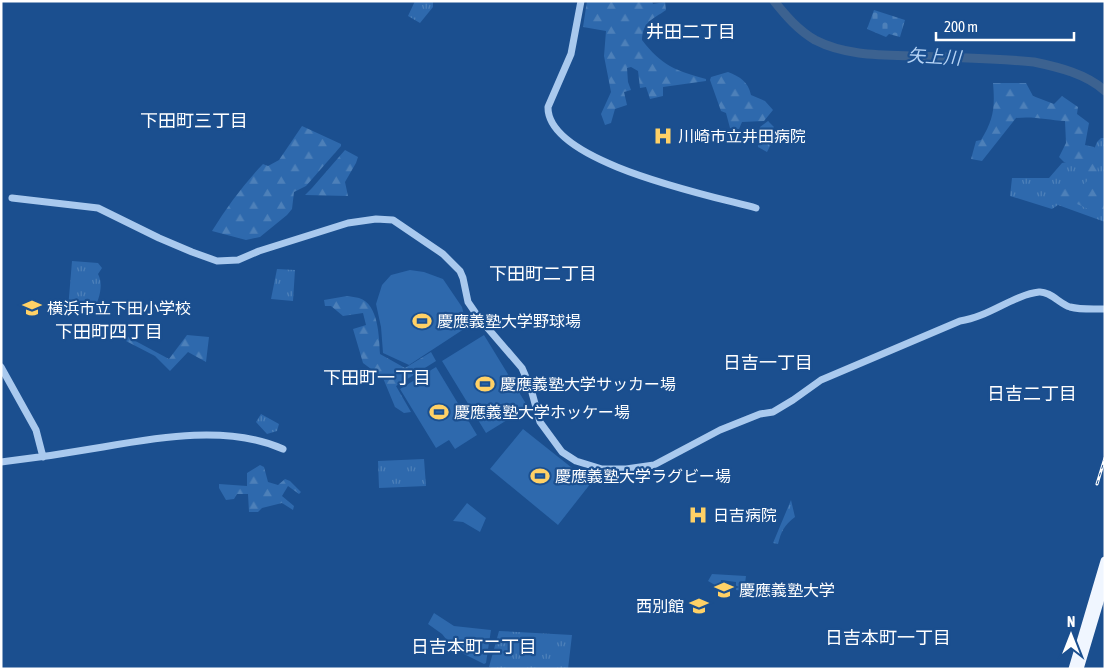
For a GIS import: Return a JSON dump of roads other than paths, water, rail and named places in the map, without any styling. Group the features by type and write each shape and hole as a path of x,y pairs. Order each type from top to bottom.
{"main road":[{"path":"1073,669 1105,561"},
{"path":"1079,669 1105,582"}],"street":[{"path":"581,1 571,54 548,107 548,114 552,124 576,146 605,162 683,189 756,208"},
{"path":"12,198 98,208 159,238 217,261 238,260 260,250 348,223 376,219 392,220 443,254 460,271 464,278 468,302 479,318 522,368 531,389 540,422 562,452 576,461 602,469 626,469 654,465 720,430 760,414 773,412 821,380 960,321 972,319 1012,301 1038,292 1045,292 1071,307 1105,309"},
{"path":"1,367 36,430 43,457"},
{"path":"1,462 159,438 214,436 251,439 284,449"}],"waterway":[{"name":"矢上川","path":"774,1 803,32 815,40 839,49 877,55 1034,62 1081,76 1105,91"}],"railway":[{"path":"1097,484 1105,458"}],"place":[{"name":"川崎市立井田病院","path":"663,136"},
{"name":"横浜市立下田小学校","path":"32,308"},
{"name":"慶應義塾大学野球場","path":"422,321"},
{"name":"慶應義塾大学サッカー場","path":"485,384"},
{"name":"慶應義塾大学ホッケー場","path":"439,412"},
{"name":"慶應義塾大学ラグビー場","path":"540,476"},
{"name":"日吉病院","path":"698,515"},
{"name":"慶應義塾大学","path":"724,590"},
{"name":"西別館","path":"699,606"}],"district":[{"name":"井田二丁目","path":"691,32"},
{"name":"下田町三丁目","path":"194,121"},
{"name":"下田町二丁目","path":"543,274"},
{"name":"下田町四丁目","path":"109,332"},
{"name":"日吉一丁目","path":"768,363"},
{"name":"下田町一丁目","path":"377,378"},
{"name":"日吉二丁目","path":"1032,394"},
{"name":"日吉本町一丁目","path":"888,638"},
{"name":"日吉本町二丁目","path":"474,647"}]}
